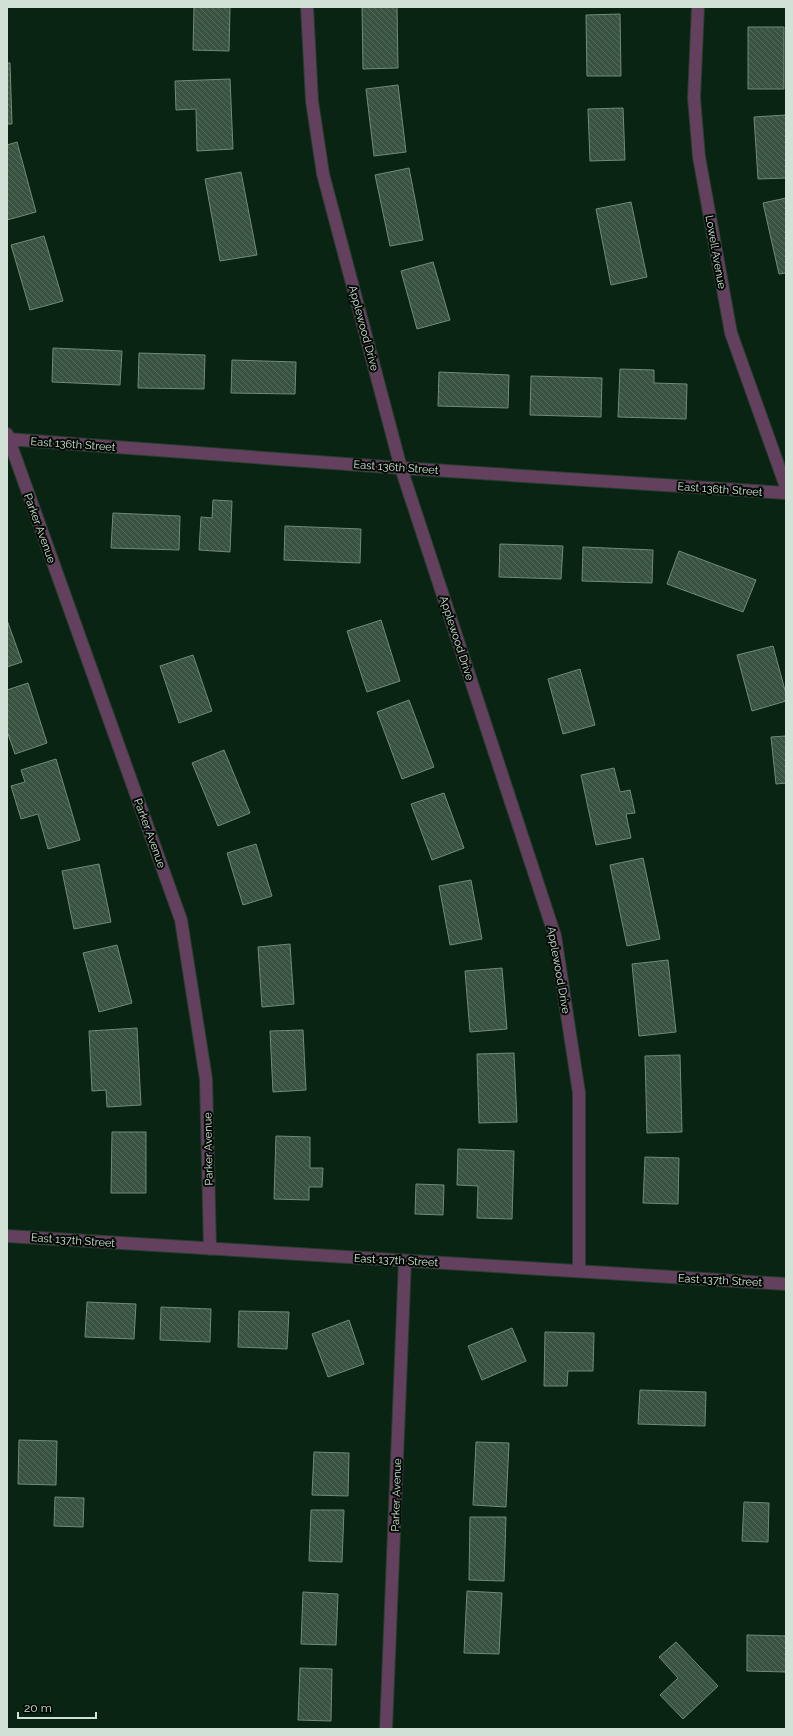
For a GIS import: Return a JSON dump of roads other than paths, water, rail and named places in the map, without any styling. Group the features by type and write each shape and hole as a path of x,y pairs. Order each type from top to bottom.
{"street":[{"name":"Applewood Drive","path":"307,7 312,101 323,174 401,468 555,936 579,1093 579,1271"},
{"name":"Lowell Avenue","path":"698,7 694,98 699,157 731,333 786,487"},
{"name":"East 136th Street","path":"8,438 401,468 786,493"},
{"name":"Parker Avenue","path":"8,438 181,920 206,1079 210,1249"},
{"name":"East 137th Street","path":"7,1236 786,1284"},
{"name":"Parker Avenue","path":"386,1729 405,1261"}]}
